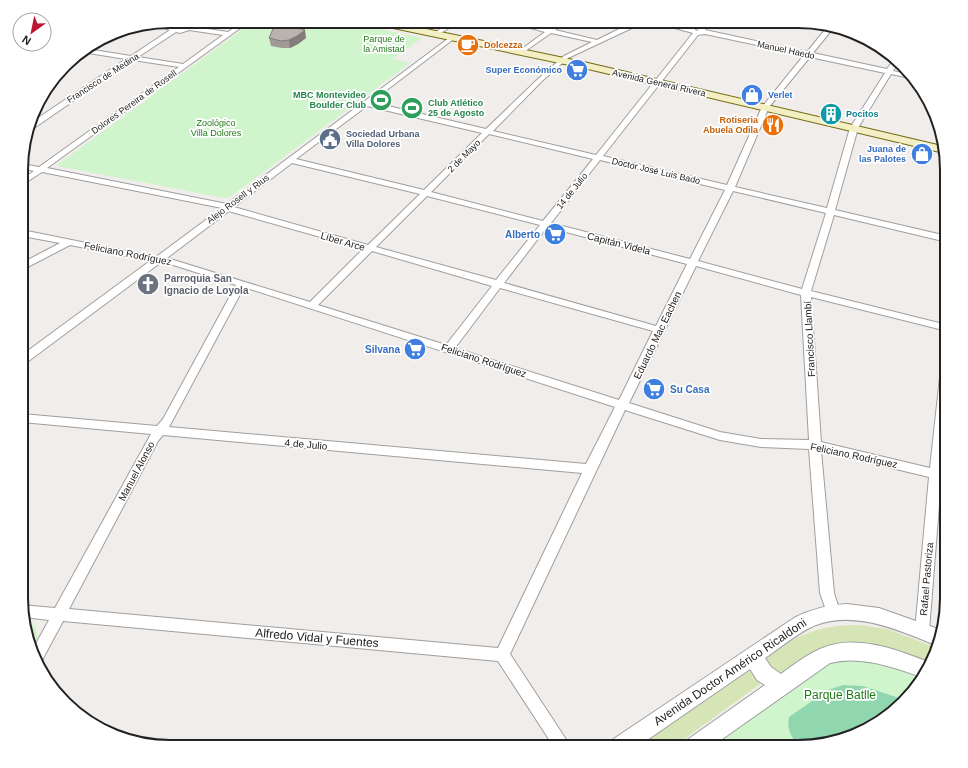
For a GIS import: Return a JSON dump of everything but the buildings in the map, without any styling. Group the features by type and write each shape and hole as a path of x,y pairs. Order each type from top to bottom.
{"main road":[{"name":"Avenida General Rivera","path":"411,28 657,82 938,149"}],"street":[{"path":"169,28 181,31 183,28"},
{"path":"203,28 229,34"},
{"name":"Dolores Pereira de Rosell","path":"28,179 237,28"},
{"path":"437,33 446,28"},
{"path":"538,28 598,42"},
{"path":"521,52 555,28"},
{"name":"2 de Mayo","path":"311,306 561,61 627,28"},
{"name":"Manuel Haedo","path":"684,28 903,75"},
{"path":"695,28 701,32"},
{"name":"14 de Julio","path":"449,349 497,285 599,158 657,82 703,28"},
{"name":"Francisco de Medina","path":"37,122 133,58 172,29"},
{"name":"Eduardo Mac Eachen","path":"502,655 590,469 730,188 766,107 827,32"},
{"name":"Alejo Rosell y Rius","path":"28,356 158,260 453,37"},
{"path":"91,52 184,66"},
{"name":"Francisco Llambí","path":"833,612 827,593 815,445 806,293 831,212 854,128 893,65"},
{"name":"Doctor José Luis Bado","path":"365,103 940,237"},
{"name":"Capitán Videla","path":"290,160 426,193 693,262 806,293 940,326"},
{"name":"Líber Arce","path":"28,167 221,204 497,285 660,330"},
{"name":"Feliciano Rodríguez","path":"28,235 158,260 171,261 720,436 760,443 815,445 940,476"},
{"path":"28,265 69,242"},
{"name":"Manuel Alonso","path":"39,652 154,438 167,422 241,284"},
{"name":"4 de Julio","path":"28,419 590,469"},
{"name":"Rafael Pastoriza","path":"922,631 940,484"},
{"name":"Alfredo Vidal y Fuentes","path":"29,612 502,655"},
{"name":"Avenida Doctor Américo Ricaldoni","path":"629,740 796,626 814,617 833,612 858,612 886,618 934,636"},
{"path":"704,740 810,665 827,655 844,652 867,653 896,659 921,668"},
{"path":"755,654 757,664 762,672 771,680 783,684"},
{"path":"502,655 558,740"}],"green space":[{"name":"Zoológico Villa Dolores","path":"244,28 375,28 422,38 392,59 410,63 230,197 224,198 57,165"},
{"path":"30,622 37,632 36,642"},
{"path":"845,625 859,625 887,629 931,646 925,660 888,647 858,643 828,647 813,652 801,658 782,672 773,671 766,661 767,657 778,649 799,637 821,629"},
{"name":"Parque Batlle","path":"827,655 921,669 905,691 884,711 861,725 834,735 807,740 704,740"},
{"path":"750,669 763,682 683,740 647,740"},
{"path":"843,685 863,686 898,698 877,716 852,729 816,739 794,740 788,726 789,717 828,690"}],"place":[{"name":"Dolcezza","path":"468,45"},
{"name":"Super Económico","path":"577,70"},
{"name":"Verlet","path":"752,95"},
{"name":"MBC Montevideo Boulder Club","path":"381,100"},
{"name":"Club Atlético 25 de Agosto","path":"412,108"},
{"name":"Pocitos","path":"831,114"},
{"name":"Rotiseria Abuela Odila","path":"773,125"},
{"name":"Sociedad Urbana Villa Dolores","path":"330,139"},
{"name":"Juana de las Palotes","path":"922,154"},
{"name":"Alberto","path":"555,234"},
{"name":"Parroquia San Ignacio de Loyola","path":"148,284"},
{"name":"Silvana","path":"415,349"},
{"name":"Su Casa","path":"654,389"}],"park label":[{"name":"Parque de la Amistad","path":"384,44"}]}
